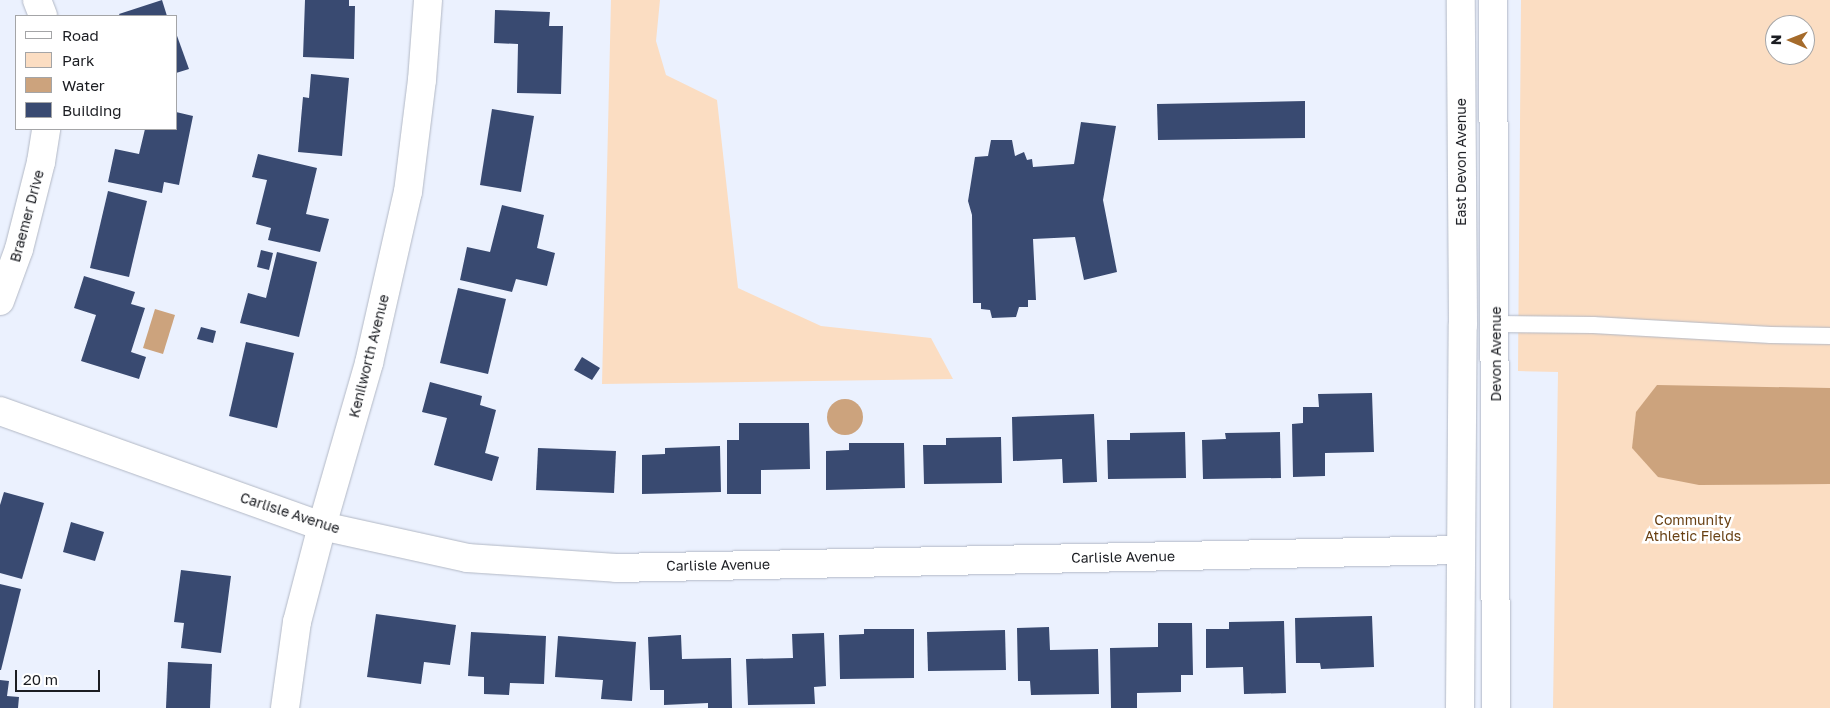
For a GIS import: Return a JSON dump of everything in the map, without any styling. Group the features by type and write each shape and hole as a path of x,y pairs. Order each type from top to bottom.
{"street":[{"path":"37,0 43,15"},
{"name":"Kenilworth Avenue","path":"285,708 297,622 322,526 369,363 408,192 422,80 428,0"},
{"name":"East Devon Avenue","path":"1460,550 1463,325 1461,0"},
{"name":"Devon Avenue","path":"1493,0 1496,324 1496,708"},
{"name":"Braemer Drive","path":"0,301 20,249 41,162 46,130"},
{"name":"Carlisle Avenue","path":"0,411 322,526 467,558 616,568 1460,550"},
{"path":"1460,550 1460,708"}],"lane":[{"path":"1496,324 1593,325 1771,335 1830,336"}],"green space":[{"path":"611,0 660,0 656,41 666,75 717,100 738,288 821,326 931,338 953,379 602,384"},
{"name":"Community Athletic Fields","path":"1521,0 1830,0 1830,708 1553,708 1558,372 1518,371"}],"water":[{"path":"155,309 175,315 163,354 143,348"},
{"path":"1657,385 1830,388 1830,484 1699,485 1658,477 1632,448 1636,412"},
{"path":"845,399 852,400 858,404 862,410 862,424 858,430 852,434 845,435 838,434 832,430 828,424 827,417 828,410 832,404 838,400"}],"building":[{"path":"162,0 167,15 120,15"},
{"path":"305,0 349,0 349,6 355,6 354,59 303,57"},
{"path":"495,10 550,12 549,26 563,26 561,94 517,93 518,44 494,43"},
{"path":"178,39 189,69 178,72"},
{"path":"311,74 349,78 342,156 298,152 303,97 309,98"},
{"path":"1305,101 1305,138 1158,140 1157,104"},
{"path":"492,109 534,116 521,192 480,185"},
{"path":"178,112 193,116 179,185 164,182 162,193 108,182 115,149 139,154 145,130 178,130"},
{"path":"1081,122 1116,126 1103,200 1117,272 1084,280 1075,237 1033,239 1036,300 1028,300 1028,307 1019,307 1016,317 992,318 990,310 981,309 981,303 973,303 972,215 968,201 975,157 988,156 991,140 1012,140 1015,156 1024,152 1027,160 1032,159 1033,167 1074,164"},
{"path":"258,154 317,168 306,214 329,219 320,252 268,240 271,228 256,224 267,180 252,177"},
{"path":"108,191 147,201 129,277 90,268"},
{"path":"502,205 544,215 537,248 555,253 547,286 516,279 512,292 460,280 467,247 490,252"},
{"path":"261,250 273,253 269,270 257,267"},
{"path":"277,252 317,262 299,337 240,323 248,293 266,298"},
{"path":"84,276 135,292 131,304 145,308 131,352 146,357 139,379 81,361 96,315 74,308"},
{"path":"458,288 506,299 488,374 440,363"},
{"path":"201,327 216,331 213,343 197,339"},
{"path":"246,342 294,353 277,428 229,416"},
{"path":"582,357 600,368 592,380 574,370"},
{"path":"430,382 482,396 480,405 496,410 485,453 499,457 492,481 434,465 447,418 422,412"},
{"path":"1372,393 1374,452 1325,453 1325,476 1293,477 1292,424 1303,423 1303,407 1319,407 1318,394"},
{"path":"1094,414 1097,482 1063,483 1062,459 1013,461 1012,417"},
{"path":"739,423 809,423 810,469 761,470 761,494 727,494 727,440 739,440"},
{"path":"1185,432 1186,478 1108,479 1107,440 1130,440 1130,433"},
{"path":"1280,432 1281,478 1203,479 1202,440 1226,439 1225,433"},
{"path":"1001,437 1002,483 924,484 923,445 946,445 946,438"},
{"path":"849,443 904,443 905,488 826,490 826,451 849,450"},
{"path":"720,446 721,492 642,494 642,455 665,454 665,448"},
{"path":"538,448 616,451 614,493 536,490"},
{"path":"4,492 44,503 22,579 0,573 0,505"},
{"path":"71,522 104,532 95,561 63,552"},
{"path":"181,570 231,576 221,653 181,648 184,623 174,622"},
{"path":"0,584 21,589 1,670 0,670"},
{"path":"376,614 456,625 450,665 424,662 421,684 367,677"},
{"path":"1372,616 1374,667 1321,669 1320,663 1296,663 1295,618"},
{"path":"1284,621 1286,693 1244,694 1243,667 1206,668 1206,629 1229,629 1229,622"},
{"path":"1158,623 1192,623 1193,675 1181,675 1181,692 1137,693 1137,708 1111,708 1110,648 1158,647"},
{"path":"1049,627 1050,650 1098,649 1099,694 1031,695 1030,681 1018,681 1017,628"},
{"path":"864,629 914,629 914,678 840,679 839,635 864,634"},
{"path":"1005,630 1006,670 928,671 927,632"},
{"path":"471,632 546,636 544,684 510,683 509,695 484,694 484,677 468,676"},
{"path":"824,633 826,686 814,687 815,704 748,705 746,659 793,658 792,634"},
{"path":"681,635 682,659 731,658 732,708 708,708 708,703 664,705 664,690 650,690 648,637"},
{"path":"558,636 636,642 632,701 601,699 603,680 555,677"},
{"path":"168,662 212,664 210,708 166,708"},
{"path":"0,680 9,681 7,696 19,697 18,708 0,708"}]}
